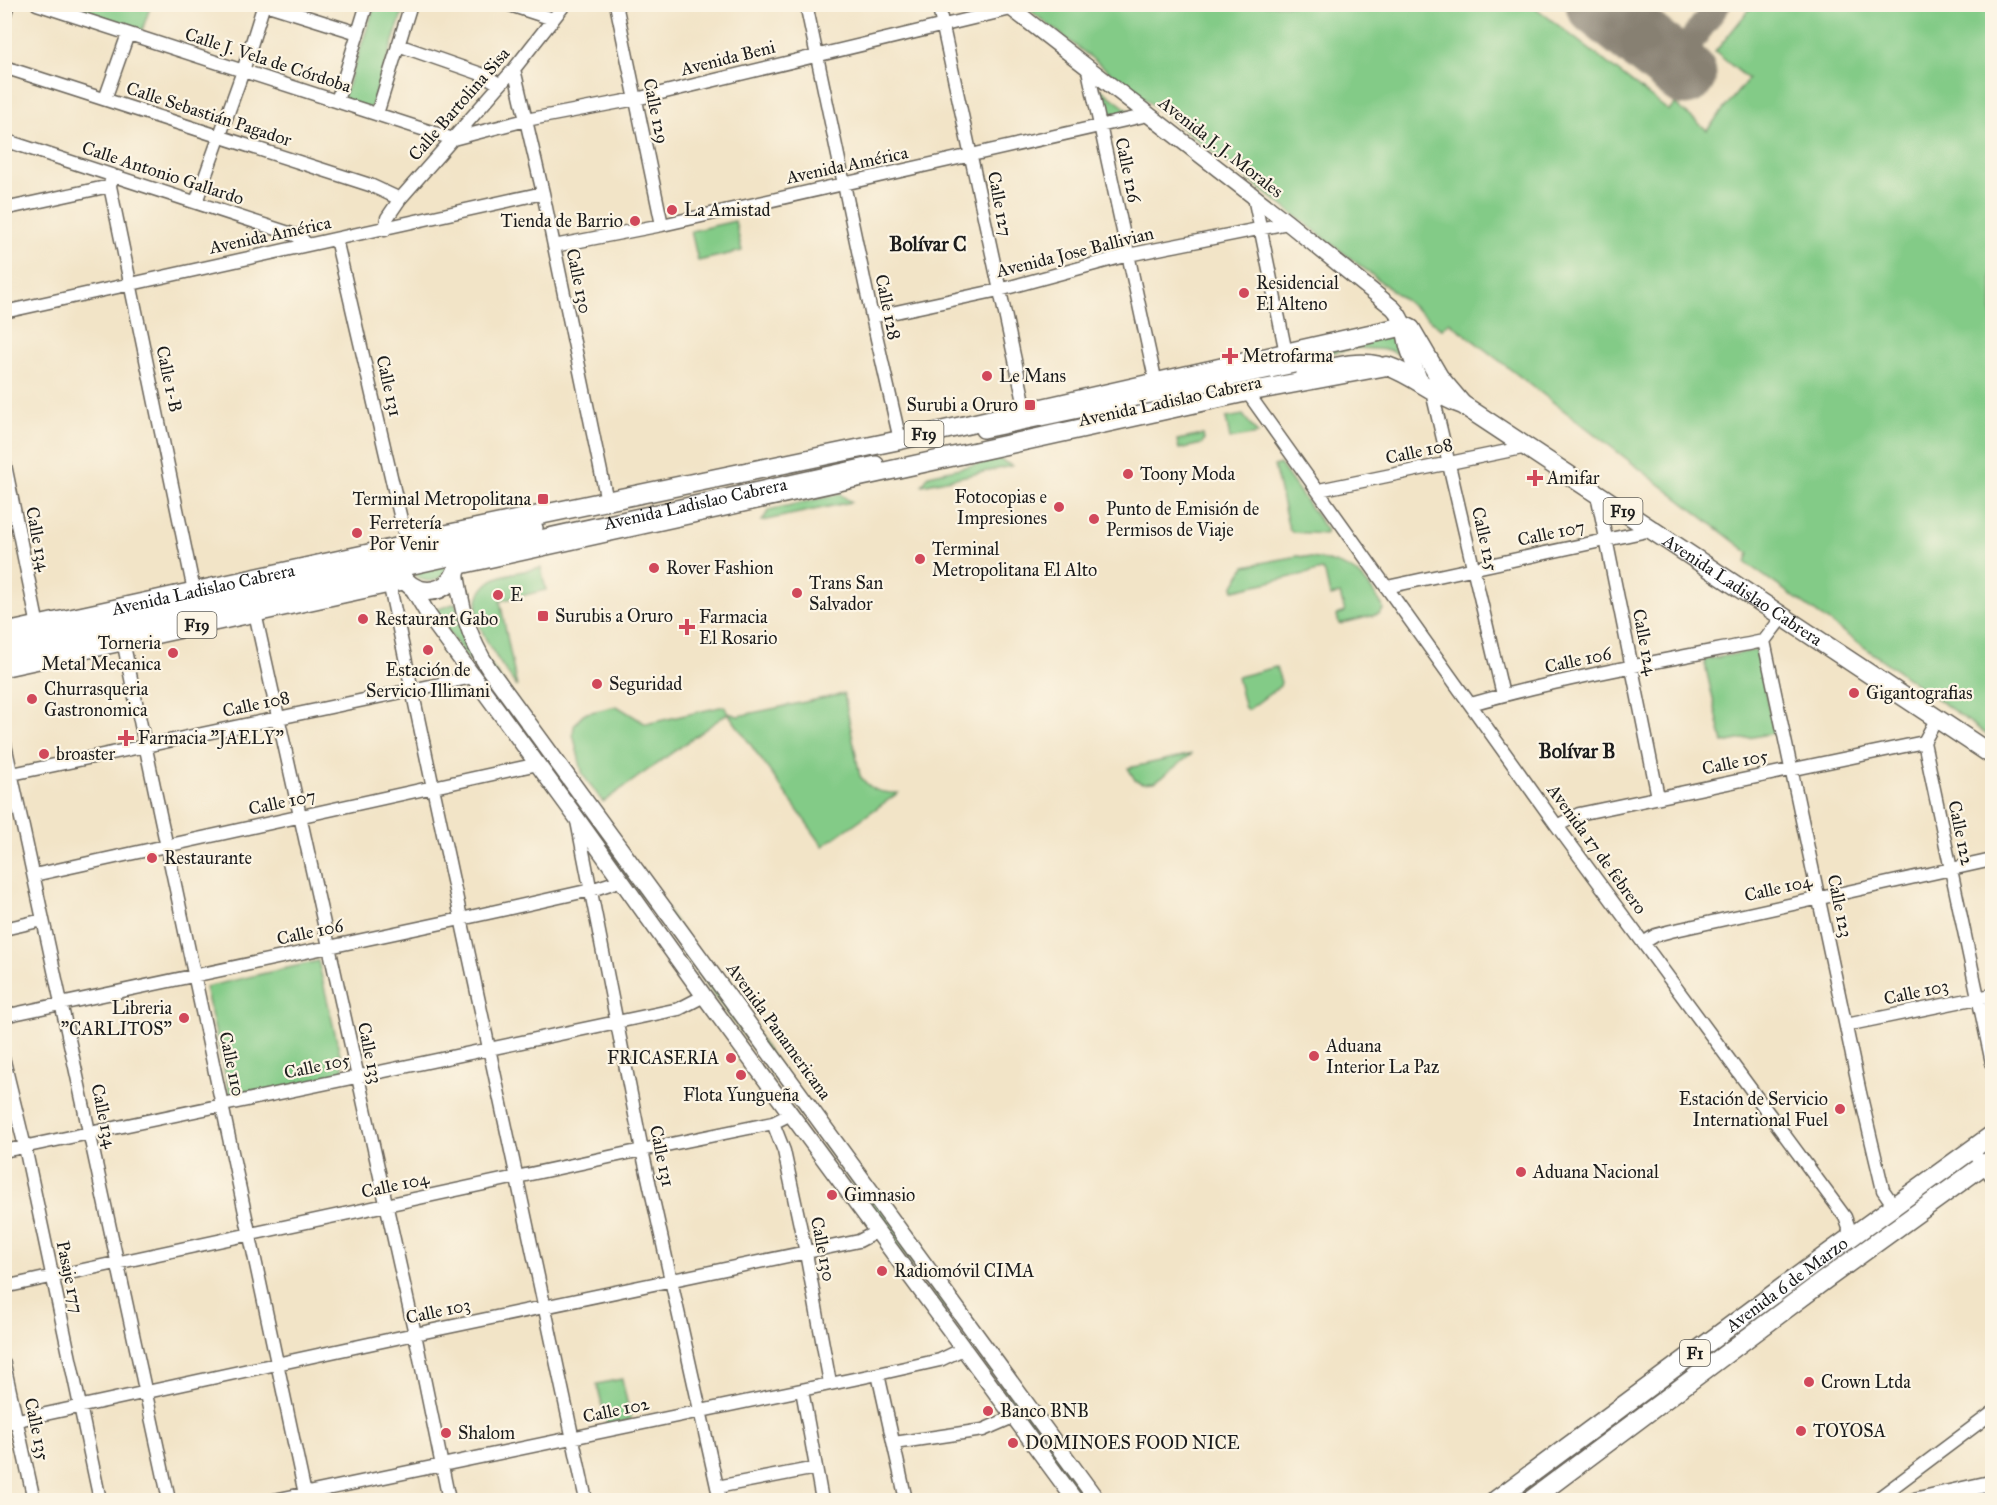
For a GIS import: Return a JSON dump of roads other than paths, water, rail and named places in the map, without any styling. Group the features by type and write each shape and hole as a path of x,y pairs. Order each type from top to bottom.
{"highway":[{"name":"Avenida Ladislao Cabrera","path":"454,555 607,501 900,440 1404,326 1411,329 1439,377 1463,405"},
{"name":"Avenida Ladislao Cabrera","path":"454,555 1247,392 1387,366 1463,405 1992,755"},
{"path":"1163,381 1194,385 1217,368"},
{"name":"F19","path":"428,531 454,555 445,587 433,591 421,590 396,565 420,533 428,531"},
{"name":"Avenida Ladislao Cabrera","path":"4,633 194,591 396,565"},
{"name":"Avenida Ladislao Cabrera","path":"4,667 255,613 396,565"},
{"name":"Avenida 6 de Marzo","path":"1496,1500 1992,1135"},
{"name":"Avenida 6 de Marzo","path":"1531,1500 1822,1282 1990,1167"}],"main road":[{"name":"Avenida J. J. Morales","path":"1008,7 1254,197 1393,308 1400,315 1404,326"},
{"path":"1404,326 1407,344 1427,388"},
{"name":"Avenida Ladislao Cabrera","path":"454,555 1194,385 1349,358 1387,366"},
{"name":"Avenida Ladislao Cabrera","path":"4,644 454,555 1349,358"},
{"name":"Avenida Panamericana","path":"454,555 468,630 478,653 1097,1500"},
{"path":"396,565 429,616 704,996 1074,1500"},
{"name":"Avenida Ladislao Cabrera","path":"4,656 396,565"},
{"path":"553,785 566,776"},
{"path":"1916,1500 1992,1483"}],"street":[{"path":"4,17 8,4"},
{"name":"Calle J. Vela de Córdoba","path":"37,4 453,139"},
{"path":"196,202 265,4 358,33"},
{"path":"338,102 367,4"},
{"path":"377,114 411,4"},
{"path":"507,4 553,19"},
{"name":"Calle Bartolina Sisa","path":"385,230 387,218 400,200 514,69 566,4"},
{"name":"Calle 129","path":"616,4 662,225"},
{"name":"Calle 128","path":"806,4 900,440"},
{"name":"Calle 127","path":"938,4 1026,411"},
{"name":"Avenida Beni","path":"453,139 526,120 636,99 817,54 943,26 1008,7"},
{"path":"105,99 128,34"},
{"path":"398,45 484,75 499,84"},
{"name":"Calle Sebastián Pagador","path":"4,67 370,185 400,200"},
{"name":"Calle 130","path":"514,69 543,194 607,501"},
{"name":"Calle 126","path":"1088,70 1128,255 1163,381"},
{"name":"Avenida América","path":"554,246 662,225 1148,115"},
{"name":"Calle Antonio Gallardo","path":"4,140 111,180 196,202 294,235 307,245"},
{"path":"4,208 111,180"},
{"name":"Calle 1-B","path":"111,180 194,591"},
{"name":"Avenida América","path":"4,312 543,194"},
{"path":"1254,197 1286,353"},
{"name":"Avenida Jose Ballivian","path":"872,317 999,290 1128,255 1287,223"},
{"name":"Calle 131","path":"336,239 396,565 412,690 586,1500"},
{"name":"Calle 125","path":"1427,388 1449,463 1503,694"},
{"name":"Avenida 17 de febrero","path":"1247,392 1557,826 1845,1217 1849,1228 1848,1239"},
{"name":"Calle 108","path":"1319,490 1527,447"},
{"name":"Calle 134","path":"4,460 38,626"},
{"name":"Calle 124","path":"1597,494 1658,797"},
{"name":"Calle 107","path":"1387,587 1652,530"},
{"name":"Calle 133","path":"255,613 415,1334 449,1500"},
{"path":"1764,641 1783,616"},
{"name":"Calle 110","path":"123,641 305,1494"},
{"name":"Calle 106","path":"1471,704 1503,694 1632,666 1764,641"},
{"name":"Calle 123","path":"1764,641 1883,1190 1894,1206"},
{"name":"Calle 108","path":"12,774 473,677"},
{"path":"1924,742 1937,718"},
{"name":"Calle 134","path":"4,740 12,774 10,794 34,874 169,1500"},
{"name":"Calle 105","path":"1557,826 1579,814 1924,742"},
{"name":"Calle 122","path":"1924,742 1992,1063"},
{"name":"Calle 107","path":"34,874 538,764"},
{"name":"Calle 131","path":"576,817 615,1022 670,1282 720,1500"},
{"name":"Calle 104","path":"1643,943 1656,935 1671,931 1992,860"},
{"name":"Calle 106","path":"4,1016 461,919 591,890 622,880"},
{"path":"4,929 44,920"},
{"name":"Calle 103","path":"1846,1025 1992,994"},
{"name":"Calle 105","path":"4,1151 680,1009 704,996"},
{"name":"Pasaje 177","path":"4,1061 25,1147 100,1500"},
{"name":"Calle 104","path":"4,1287 773,1123 791,1114"},
{"name":"Calle 130","path":"773,1123 784,1150 806,1252 830,1383"},
{"path":"1972,1150 1990,1167"},
{"name":"Calle 103","path":"11,1422 859,1241 878,1232"},
{"name":"Calle 102","path":"274,1500 878,1374 940,1360 963,1349"},
{"name":"Calle 135","path":"4,1364 11,1422 34,1500"},
{"path":"878,1374 906,1500"},
{"path":"802,1390 822,1500"},
{"path":"1876,1500 1992,1413"},
{"path":"894,1443 983,1430 1013,1417"},
{"path":"717,1487 816,1468"}],"place":[{"name":"La Amistad","path":"672,210"},
{"name":"Tienda de Barrio","path":"635,221"},
{"name":"Residencial El Alteno","path":"1244,293"},
{"name":"Metrofarma","path":"1230,356"},
{"name":"Le Mans","path":"987,376"},
{"name":"Surubi a Oruro","path":"1030,405"},
{"name":"Toony Moda","path":"1128,474"},
{"name":"Amifar","path":"1535,478"},
{"name":"Terminal Metropolitana","path":"543,499"},
{"name":"Fotocopias e Impresiones","path":"1059,507"},
{"name":"Punto de Emisión de Permisos de Viaje","path":"1094,519"},
{"name":"Ferretería Por Venir","path":"357,533"},
{"name":"Terminal Metropolitana El Alto","path":"920,559"},
{"name":"Rover Fashion","path":"654,568"},
{"name":"Trans San Salvador","path":"797,593"},
{"name":"E","path":"498,595"},
{"name":"Surubis a Oruro","path":"543,616"},
{"name":"Restaurant Gabo","path":"363,619"},
{"name":"Farmacia El Rosario","path":"687,627"},
{"name":"Estación de Servicio Illimani","path":"428,650"},
{"name":"Torneria Metal Mecanica","path":"173,653"},
{"name":"Seguridad","path":"597,684"},
{"name":"Gigantografias","path":"1854,693"},
{"name":"Churrasqueria Gastronomica","path":"32,699"},
{"name":"Farmacia \"JAELY\"","path":"126,738"},
{"name":"broaster","path":"44,754"},
{"name":"Restaurante","path":"152,858"},
{"name":"Libreria \"CARLITOS\"","path":"184,1018"},
{"name":"Aduana Interior La Paz","path":"1314,1056"},
{"name":"FRICASERIA","path":"731,1058"},
{"name":"Flota Yungueña","path":"741,1075"},
{"name":"Estación de Servicio International Fuel","path":"1840,1109"},
{"name":"Aduana Nacional","path":"1521,1172"},
{"name":"Gimnasio","path":"832,1195"},
{"name":"Radiomóvil CIMA","path":"882,1271"},
{"name":"Crown Ltda","path":"1809,1382"},
{"name":"Banco BNB","path":"988,1411"},
{"name":"TOYOSA","path":"1801,1431"},
{"name":"Shalom","path":"446,1433"},
{"name":"DOMINOES FOOD NICE","path":"1013,1443"}],"district":[{"name":"Bolívar C","path":"928,244"},
{"name":"Bolívar B","path":"1577,751"}]}
